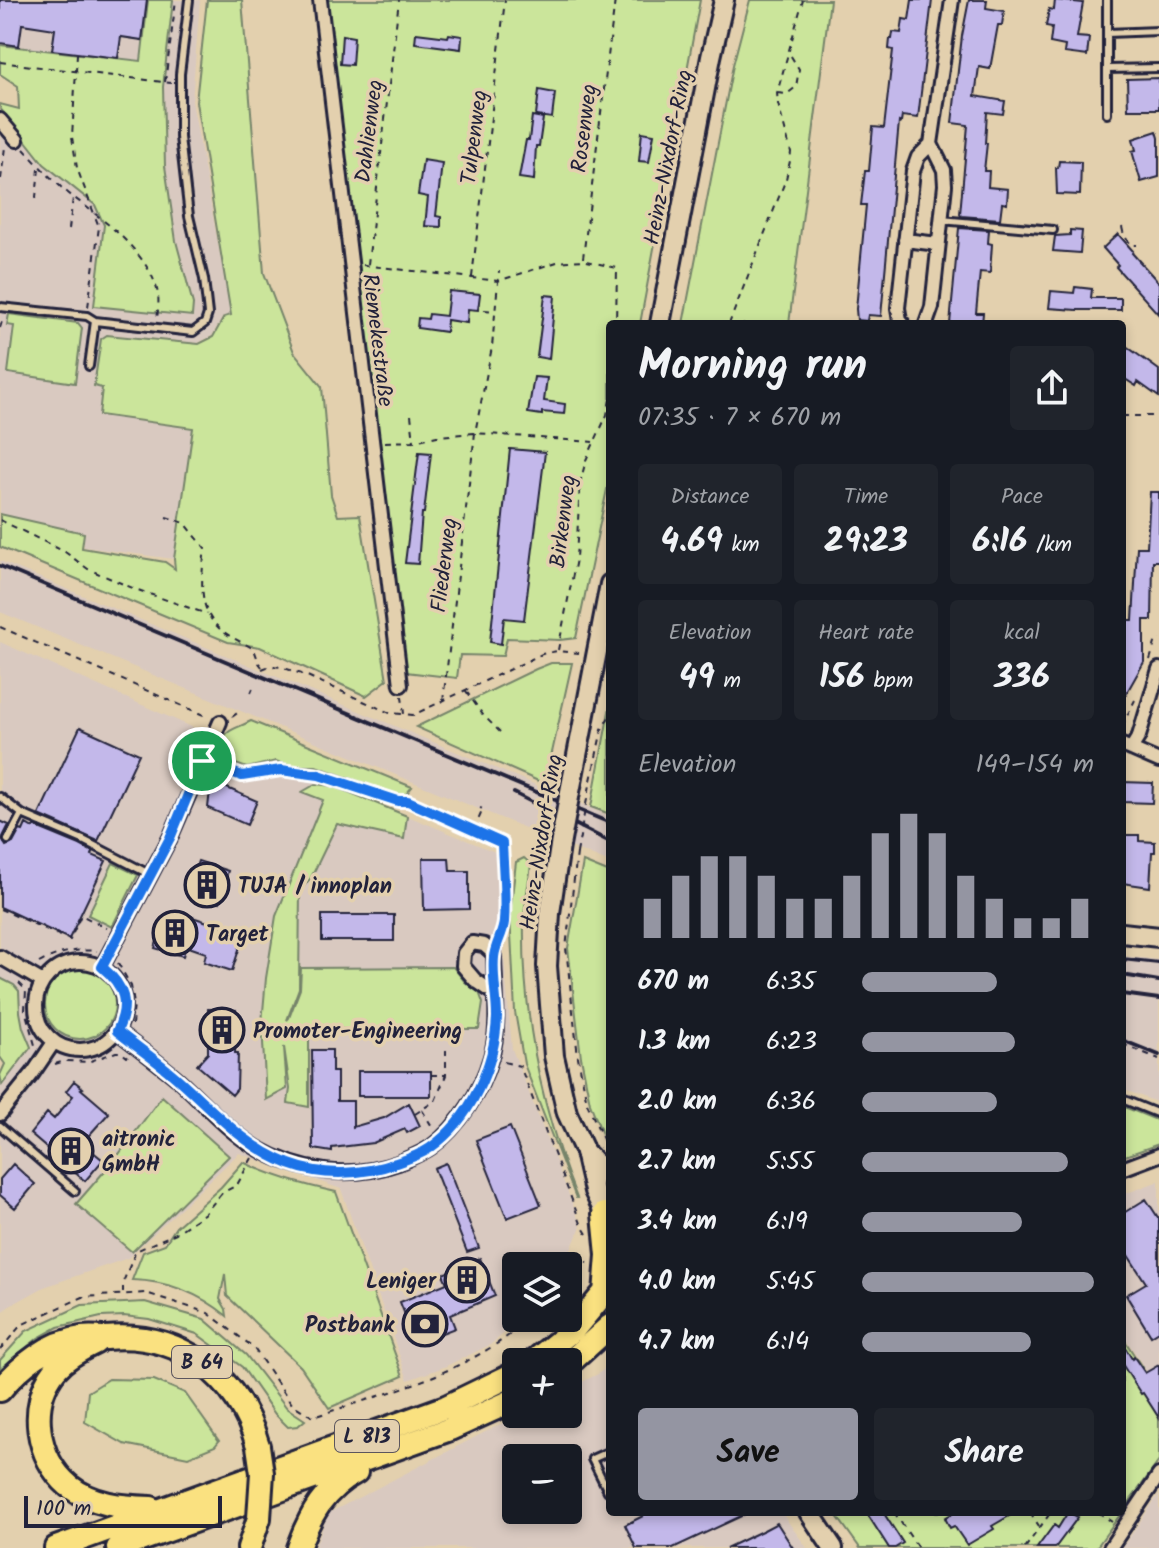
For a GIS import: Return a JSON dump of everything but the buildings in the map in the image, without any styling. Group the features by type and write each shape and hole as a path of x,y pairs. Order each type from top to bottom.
{"highway":[{"path":"550,1348 574,1329 606,1291"},
{"path":"582,1352 606,1332"},
{"name":"B 64","path":"164,1509 117,1507 94,1500 71,1487 54,1471 46,1458 39,1413 47,1382 66,1359 105,1338 120,1335 153,1340 176,1348 206,1365 228,1386 252,1425 262,1473 249,1548"},
{"name":"B 64","path":"0,1390 43,1351 64,1341 83,1337 105,1338"},
{"name":"L 813","path":"215,1491 446,1407 502,1380"},
{"name":"L 813","path":"257,1508 502,1405"},
{"path":"298,1548 322,1498 342,1479 404,1446"},
{"name":"B 64","path":"56,1548 215,1491"},
{"path":"118,1548 257,1508"}],"main road":[{"name":"Heinz-Nixdorf-Ring","path":"661,320 724,0"},
{"name":"Heinz-Nixdorf-Ring","path":"606,611 569,850 550,913 547,966 554,1056 567,1113 585,1152 594,1191 606,1217"},
{"path":"1126,933 1159,937"},
{"name":"Heinz-Nixdorf-Ring","path":"585,1152 606,1174"},
{"path":"812,1516 833,1548"}],"street":[{"name":"Riemekestraße","path":"320,0 401,685"},
{"path":"927,320 932,307 945,185 944,170 931,144 952,0"},
{"path":"900,320 898,308 913,171 918,157 931,144"},
{"path":"905,240 938,244"},
{"path":"1159,669 1139,736 1127,747 1159,761"},
{"path":"102,967 170,838 220,722"},
{"path":"117,1031 176,1077 257,1148 290,1164 314,1171 358,1172 386,1167 420,1153 439,1140 474,1098 491,1058 497,1018 494,954 484,945 472,943 464,953 463,966 475,980 494,993"},
{"path":"0,957 43,982"},
{"path":"76,961 102,967 121,988 125,1003 117,1031 95,1048 67,1048 54,1042 38,1021 37,994 43,982 63,965 76,961"},
{"path":"0,1114 54,1042"},
{"path":"1126,1167 1159,1155"},
{"path":"1110,1548 1159,1475"}],"lane":[{"path":"0,307 193,332 205,323 208,314 204,279 189,216 180,137 180,83 189,0"},
{"path":"1107,0 1107,114"},
{"path":"1107,33 1159,31"},
{"path":"1107,69 1159,68"},
{"path":"941,220 1053,230"},
{"path":"89,366 95,321"},
{"path":"0,797 22,814 83,840 151,875"},
{"path":"8,840 22,814"},
{"path":"1126,1101 1159,1114"},
{"path":"0,1126 75,1191"},
{"path":"606,1453 592,1459 606,1486"}],"path":[{"path":"165,83 176,0"},
{"name":"Dahlienweg","path":"367,265 399,0"},
{"name":"Tulpenweg","path":"472,278 505,0"},
{"name":"Rosenweg","path":"583,260 615,0"},
{"path":"731,320 786,179 791,152 777,93 803,0"},
{"path":"777,93 787,94 796,87 799,69 788,52"},
{"path":"77,54 72,137 77,168 99,227 87,316"},
{"path":"0,62 180,83"},
{"path":"96,74 96,81"},
{"path":"7,133 39,166 92,209 142,258 159,297 157,328"},
{"path":"1,179 7,133"},
{"path":"39,166 36,197 40,202"},
{"path":"69,229 73,196"},
{"path":"1122,227 1124,236 1132,245 1137,245"},
{"path":"350,265 498,281 557,262 583,260 617,268 616,320"},
{"name":"Fliederweg","path":"443,701 475,433 492,347 499,271"},
{"path":"484,310 496,311"},
{"path":"0,328 3,318"},
{"path":"411,415 414,441"},
{"path":"1126,416 1159,416"},
{"name":"Birkenweg","path":"557,651 576,559 580,483 606,417"},
{"path":"371,443 475,433 594,442"},
{"path":"166,517 185,523 205,548 202,580 207,614 218,628 254,649 263,669 281,667 305,675 390,713 404,715 421,712 542,654 557,651 579,653"},
{"path":"0,520 65,552 88,569 207,614"},
{"path":"0,627 220,722"},
{"path":"401,685 404,715"},
{"path":"251,693 253,688"},
{"path":"465,690 500,732"},
{"path":"606,722 578,800 569,850 566,948 578,1057 587,1103 606,1147"},
{"path":"202,761 242,776 281,770 319,775 398,801 408,801 502,843 504,924 494,954"},
{"path":"474,830 483,809 480,808"},
{"path":"0,909 70,940 81,915 119,934"},
{"path":"36,1046 25,1010 26,990 18,982 30,962 38,963 74,950 101,949 119,957 118,963 131,986 133,1029 141,1037 127,1057 116,1052 88,1062 65,1061 53,1066 43,1059"},
{"path":"1126,1046 1159,1059"},
{"path":"415,1114 435,1101 446,1075 446,1050"},
{"path":"491,1058 520,1066 589,1237"},
{"path":"431,1075 446,1075"},
{"path":"422,1109 439,1140"},
{"path":"122,1294 123,1282 136,1251 176,1233 205,1213 222,1193 237,1185 257,1148"},
{"path":"582,1265 606,1255"},
{"path":"0,1350 21,1325 83,1297 146,1293 208,1313 253,1347 292,1404 313,1417 440,1373 492,1348 512,1332"},
{"path":"897,1516 918,1548"},
{"path":"1033,1516 1040,1527"},
{"path":"1025,1548 1048,1516"},
{"path":"1104,1516 1115,1523"}],"shaded area":[{"path":"0,0 148,0 141,62 0,45"},
{"path":"173,0 200,0 192,101 231,314 223,317 212,336 198,343 107,334 101,339 94,386 102,388 100,415 193,428 174,559 84,547 84,533 0,514 0,108 44,164 95,205 104,225 94,306 193,304 176,241 165,166 163,87","holes":["14,325 75,382 8,373"]},
{"path":"0,561 606,814 606,861 0,612"},
{"path":"0,642 194,728 495,852 512,1049 581,1226 570,1252 502,1252 502,1332 505,1332 490,1345 408,1380 341,1189 239,1153 128,1258 44,1287 8,1307 0,1315 0,1081 3,1085 31,1047 23,1028 19,991 0,978","holes":["452,967 479,992 483,1003 478,1029 309,1029 309,1106 288,1102 290,1089 282,1025 289,1018 300,989 301,968"]},
{"path":"1126,956 1159,960 1159,1103 1126,1091"},
{"path":"1159,1181 1159,1391 1126,1339 1126,1193"},
{"path":"606,1367 606,1516 784,1516 807,1548 314,1548 329,1513 502,1423 502,1428 582,1428 582,1382"},
{"path":"1159,1494 1159,1548 1122,1548"}],"green space":[{"path":"148,0 173,0 163,87 165,166 176,241 193,304 192,316 94,306 104,225 95,205 44,164 0,108 0,104 19,109 18,86 0,74 0,45 141,61"},
{"path":"207,0 242,0 264,273 294,352 322,387 331,495 338,516 360,515 387,680 366,696 260,647 228,642 0,547 0,514 84,533 82,548 165,562 175,569 193,428 99,415 102,388 94,386 101,339 107,335 199,344 213,337 224,317 231,315 196,102"},
{"path":"327,0 700,0 641,320 606,320 606,494 576,638 507,638 503,656 460,655 457,678 406,672 372,410 359,265"},
{"path":"750,0 830,0 790,320 684,320 733,65"},
{"path":"9,314 78,323 82,328 75,383 8,373 14,326 7,325"},
{"path":"551,663 572,663 545,784 416,727 536,669"},
{"path":"251,721 412,787 403,798 316,766 289,766 276,761 247,768 221,759 227,733"},
{"path":"606,727 606,813 591,807"},
{"path":"316,784 334,786 407,816 404,839 337,824 311,878 300,890 299,988 287,1020 300,989 301,968 453,967 465,982 479,992 483,1003 479,1029 309,1029 309,1107 288,1103 290,1089 284,1047 287,1089 266,1100 262,1023 276,916 323,800 302,792"},
{"path":"524,858 531,864 524,918 530,1025 553,1130 577,1198 524,1064 515,1012 510,914 516,862"},
{"path":"583,862 606,871 606,1144 590,1103 581,1057 568,948"},
{"path":"113,863 138,875 112,927 88,915"},
{"path":"73,969 87,969 100,974 110,984 115,1004 110,1024 100,1034 87,1039 73,1039 60,1034 50,1024 45,1011 45,997 50,984 60,974"},
{"path":"0,978 19,991 23,1028 31,1047 2,1085 0,1075 5,1064 0,1057"},
{"path":"162,1096 229,1156 132,1252 76,1204 116,1158"},
{"path":"1126,1108 1159,1121 1159,1144 1126,1156"},
{"path":"243,1162 288,1180 336,1192 403,1376 329,1408 301,1367 227,1296 225,1274 220,1299 227,1316 183,1290 132,1280 143,1252 165,1244 176,1227 221,1187"},
{"path":"145,1302 204,1319 246,1355 287,1408 305,1420 298,1426 288,1427 275,1414 242,1367 197,1334 149,1319 101,1317 58,1327 38,1338 0,1369 0,1360 26,1331 82,1305"},
{"path":"1126,1342 1159,1394 1159,1461 1126,1507"},
{"path":"109,1379 154,1380 185,1393 219,1441 215,1446 188,1457 124,1444 85,1422 88,1392"},
{"path":"837,1516 1119,1516 1096,1548 860,1548"}],"railway":[{"path":"0,566 606,821"},
{"path":"514,793 606,840"},
{"path":"1126,959 1159,963"},
{"path":"1126,976 1159,981"},
{"path":"1126,995 1159,999"},
{"path":"1126,1042 1159,1055"}],"place":[{"name":"TUJA / innoplan","path":"207,885"},
{"name":"Target","path":"175,933"},
{"name":"Promoter-Engineering","path":"222,1030"},
{"name":"aitronic GmbH","path":"71,1151"},
{"name":"Leniger","path":"467,1280"},
{"name":"Postbank","path":"425,1324"}],"route":[{"path":"202,761 242,776 281,770 319,775 398,801 408,801 502,843 504,924 494,954 497,1018 491,1058 474,1098 447,1133 430,1148 386,1167 358,1172 314,1171 290,1164 240,1136 176,1077 117,1031 125,1003 121,988 102,967 170,838 202,761"}]}
